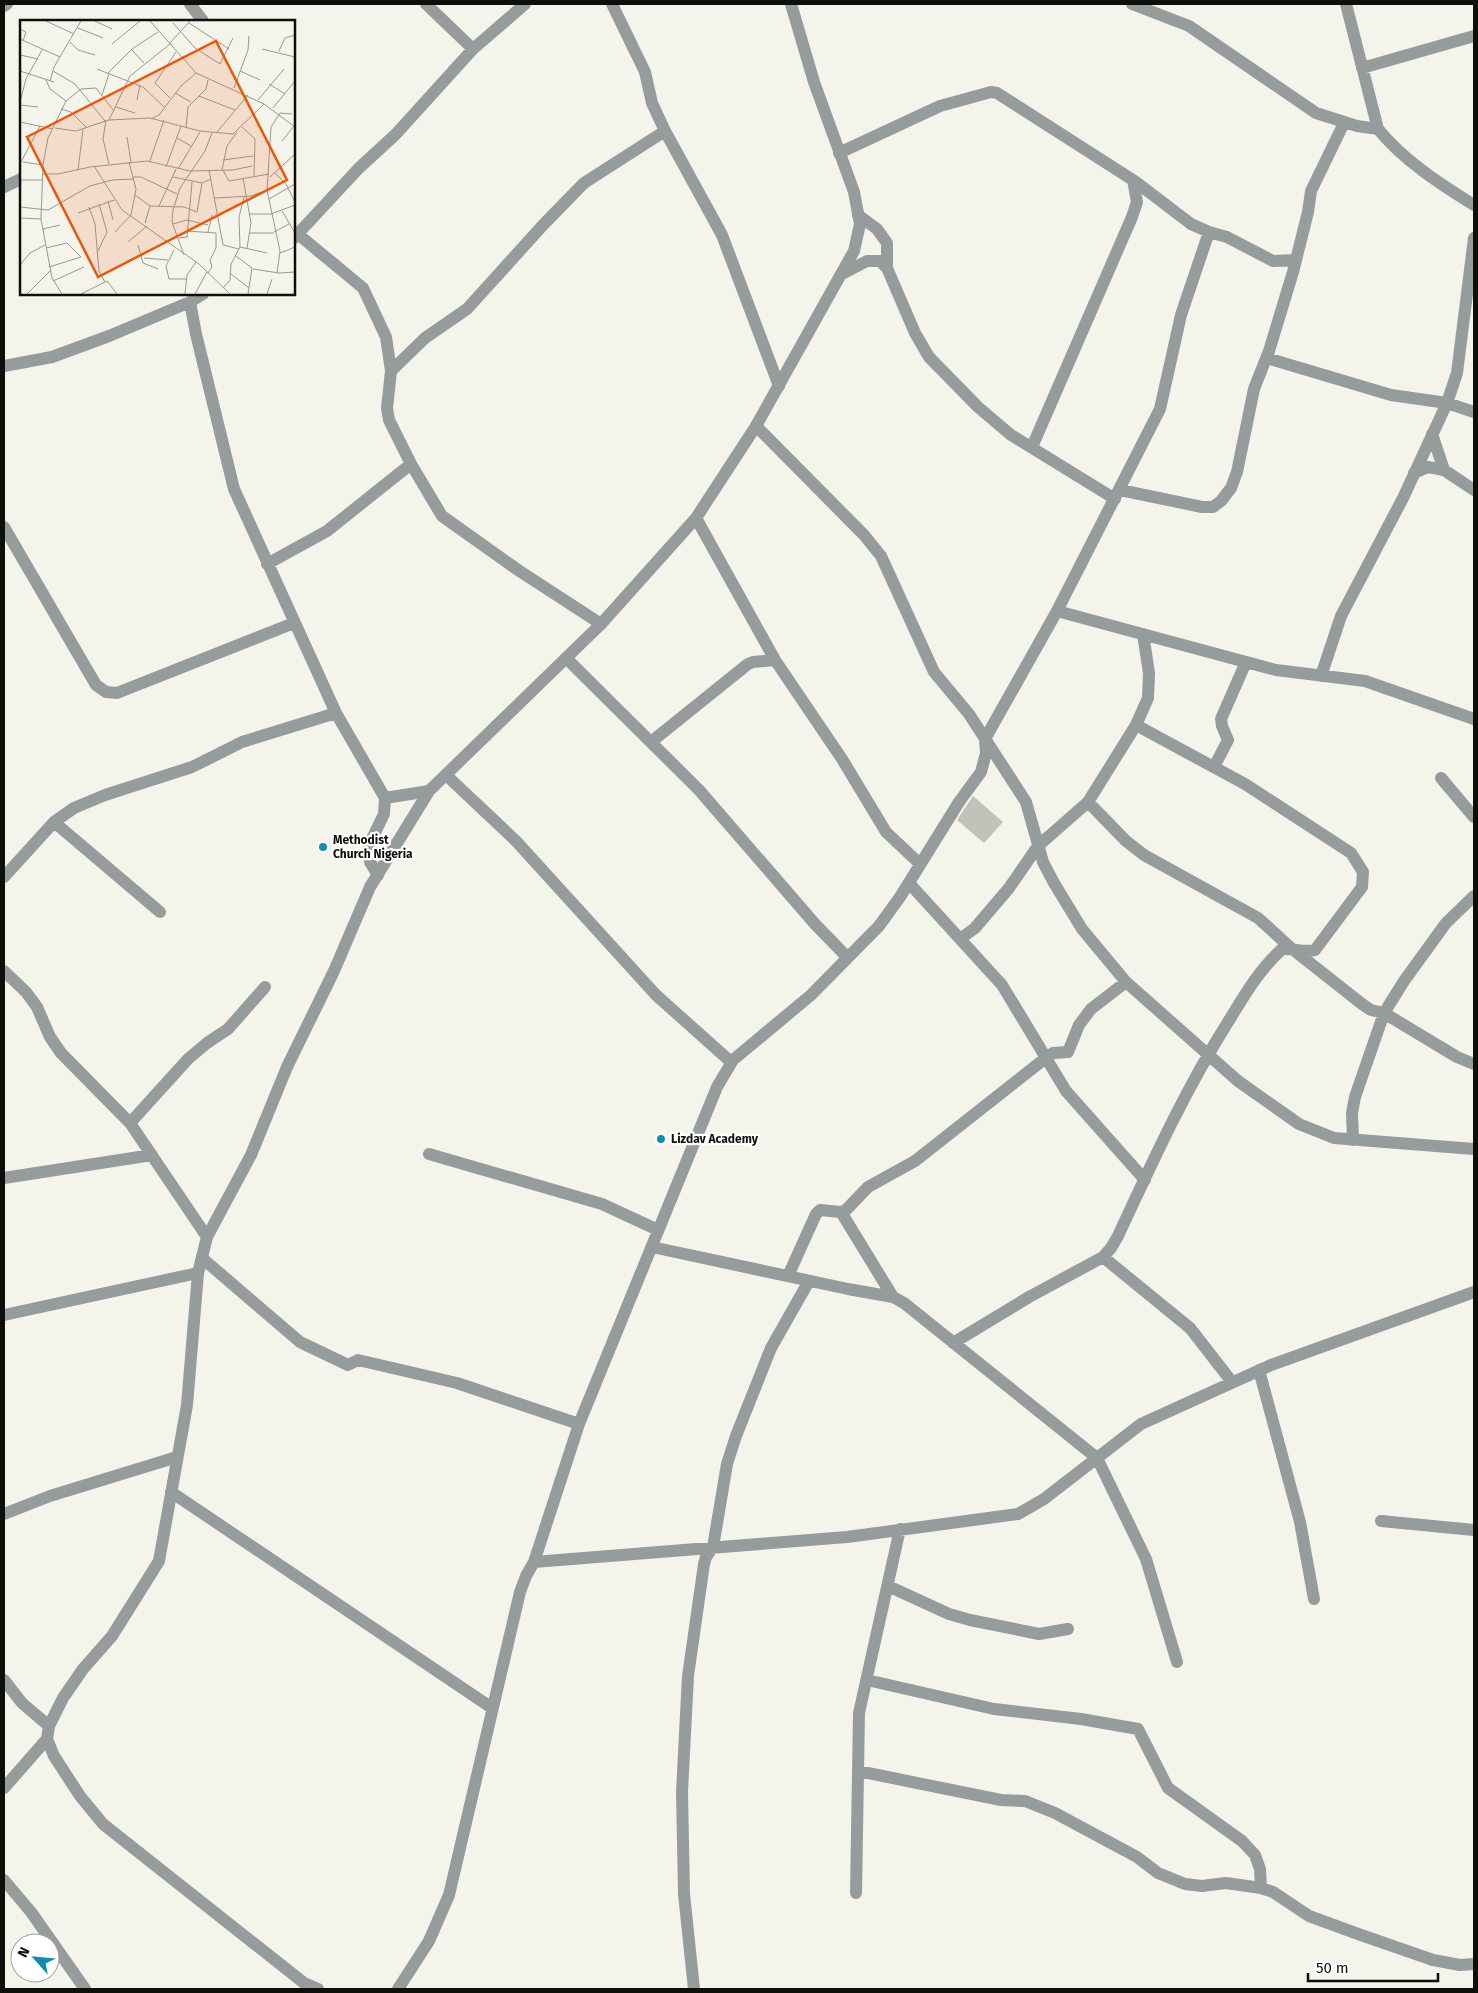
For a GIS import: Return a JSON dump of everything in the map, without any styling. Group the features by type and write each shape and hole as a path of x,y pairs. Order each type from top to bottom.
{"street":[{"path":"190,4 203,20"},
{"path":"426,4 473,49"},
{"path":"525,4 473,49 395,135 359,168 297,237 363,288 386,337 391,372 387,408 390,420 412,464 442,516 518,570 601,624"},
{"path":"612,4 644,72 652,103 665,131 722,235 779,386"},
{"path":"318,1989 303,1986 103,1824 80,1796 61,1767 48,1739 49,1726 63,1698 83,1668 112,1636 159,1561 187,1404 198,1273 207,1237 251,1155 288,1067 334,971 370,887 430,791 601,624 696,518 756,426 854,252 860,224 854,192 814,82 790,4"},
{"path":"1132,4 1189,26 1316,112 1344,123 1378,129"},
{"path":"1346,4 1378,129 1386,140 1419,168 1474,205"},
{"path":"1362,68 1474,36"},
{"path":"839,152 940,106 991,92 1004,96 1133,180 1191,224 1227,238 1273,261 1289,284"},
{"path":"842,274 867,261 880,261 887,268 915,333 929,357 978,407 1011,435 1117,495 1213,506 1221,501 1231,488 1254,389 1267,358 1296,260 1308,212 1311,191 1344,123"},
{"path":"391,372 425,338 467,309 584,183 665,131"},
{"path":"4,187 20,179"},
{"path":"1032,448 1132,217 1137,202 1133,180"},
{"path":"858,214 877,229 888,244 887,268"},
{"path":"398,1989 429,1941 449,1895 520,1592 534,1562 579,1424 717,1087 732,1062 811,995 878,926 909,883 959,802 981,772 986,753 984,739 1058,611 1160,409 1181,315 1209,232"},
{"path":"1321,676 1341,616 1414,474 1447,402 1457,374 1474,238"},
{"path":"1273,261 1296,260"},
{"path":"4,366 52,357 109,336 190,302 201,295"},
{"path":"190,302 234,489 336,713 385,798 384,814 369,844 370,862 378,875"},
{"path":"1267,358 1391,395 1447,402 1474,412"},
{"path":"756,426 864,535 881,556 934,672 969,714 1026,802 1043,862 1054,883 1082,929 1126,982 1238,1081 1299,1124 1334,1138 1474,1149"},
{"path":"1432,434 1444,470"},
{"path":"267,564 327,531 412,464"},
{"path":"1414,474 1428,467 1444,470 1474,490"},
{"path":"696,518 775,660 842,759 886,832 920,864"},
{"path":"4,527 96,685 106,692 117,693 294,623"},
{"path":"1058,611 1276,670 1365,681 1474,719"},
{"path":"960,939 975,928 1010,888 1038,846 1088,802 1136,725 1148,698 1149,673 1143,634"},
{"path":"566,658 699,790 815,924 847,957"},
{"path":"651,742 748,664 775,660"},
{"path":"1214,767 1228,740 1221,719 1246,662"},
{"path":"4,877 54,822 74,808 105,795 192,767 242,742 336,713"},
{"path":"953,1343 1029,1297 1103,1257 1111,1248 1174,1116 1208,1054 1257,975 1282,949 1291,948 1309,952 1315,950 1362,887 1364,872 1351,853 1245,784 1136,725"},
{"path":"446,775 516,841 656,995 732,1062"},
{"path":"1442,778 1474,817"},
{"path":"385,798 430,791"},
{"path":"1088,802 1126,841 1144,854 1258,918 1291,948 1362,1004 1371,1010 1384,1013 1457,1056 1472,1058"},
{"path":"54,822 160,912"},
{"path":"909,883 1002,985 1047,1056 1066,1091 1145,1180"},
{"path":"1353,1140 1352,1113 1355,1096 1384,1013 1404,981 1446,923 1474,896"},
{"path":"4,971 26,992 37,1007 50,1037 61,1053 130,1124 207,1237"},
{"path":"788,1276 816,1214 820,1210 842,1212 846,1210 868,1187 915,1162 1047,1056 1053,1053 1068,1052 1079,1025 1092,1009 1126,982"},
{"path":"130,1124 188,1059 206,1042 228,1029 265,987"},
{"path":"429,1154 602,1204 658,1230"},
{"path":"4,1178 152,1155"},
{"path":"842,1212 893,1296 1096,1458 1146,1559 1177,1662"},
{"path":"652,1247 893,1296"},
{"path":"1103,1257 1190,1328 1232,1382"},
{"path":"202,1258 300,1342 348,1365 358,1360 457,1383 579,1424"},
{"path":"4,1315 198,1273"},
{"path":"694,1989 684,1894 682,1792 688,1676 704,1564 706,1557 713,1547 727,1464 736,1436 771,1348 809,1280"},
{"path":"534,1562 847,1537 1018,1514 1044,1499 1141,1424 1259,1370 1474,1292"},
{"path":"1259,1370 1300,1522 1314,1599"},
{"path":"4,1514 50,1496 177,1457"},
{"path":"171,1492 492,1708"},
{"path":"1381,1521 1474,1530"},
{"path":"856,1893 859,1713 900,1530"},
{"path":"888,1586 949,1614 970,1620 1039,1634 1068,1629"},
{"path":"4,1680 22,1703 49,1726"},
{"path":"867,1680 994,1709 1081,1719 1138,1729 1168,1788 1242,1842 1255,1855 1260,1869 1261,1888"},
{"path":"4,1788 48,1739"},
{"path":"858,1771 1001,1800 1026,1801 1137,1857 1158,1873 1185,1884 1202,1886 1226,1883 1261,1888 1273,1892 1309,1916 1353,1932 1432,1960 1460,1965 1474,1964"},
{"path":"4,1880 31,1912 84,1989"}],"building":[{"path":"973,796 1003,822 984,843 957,820"}],"place":[{"name":"Methodist Church Nigeria","path":"323,847"},
{"name":"Lizdav Academy","path":"661,1139"}]}
